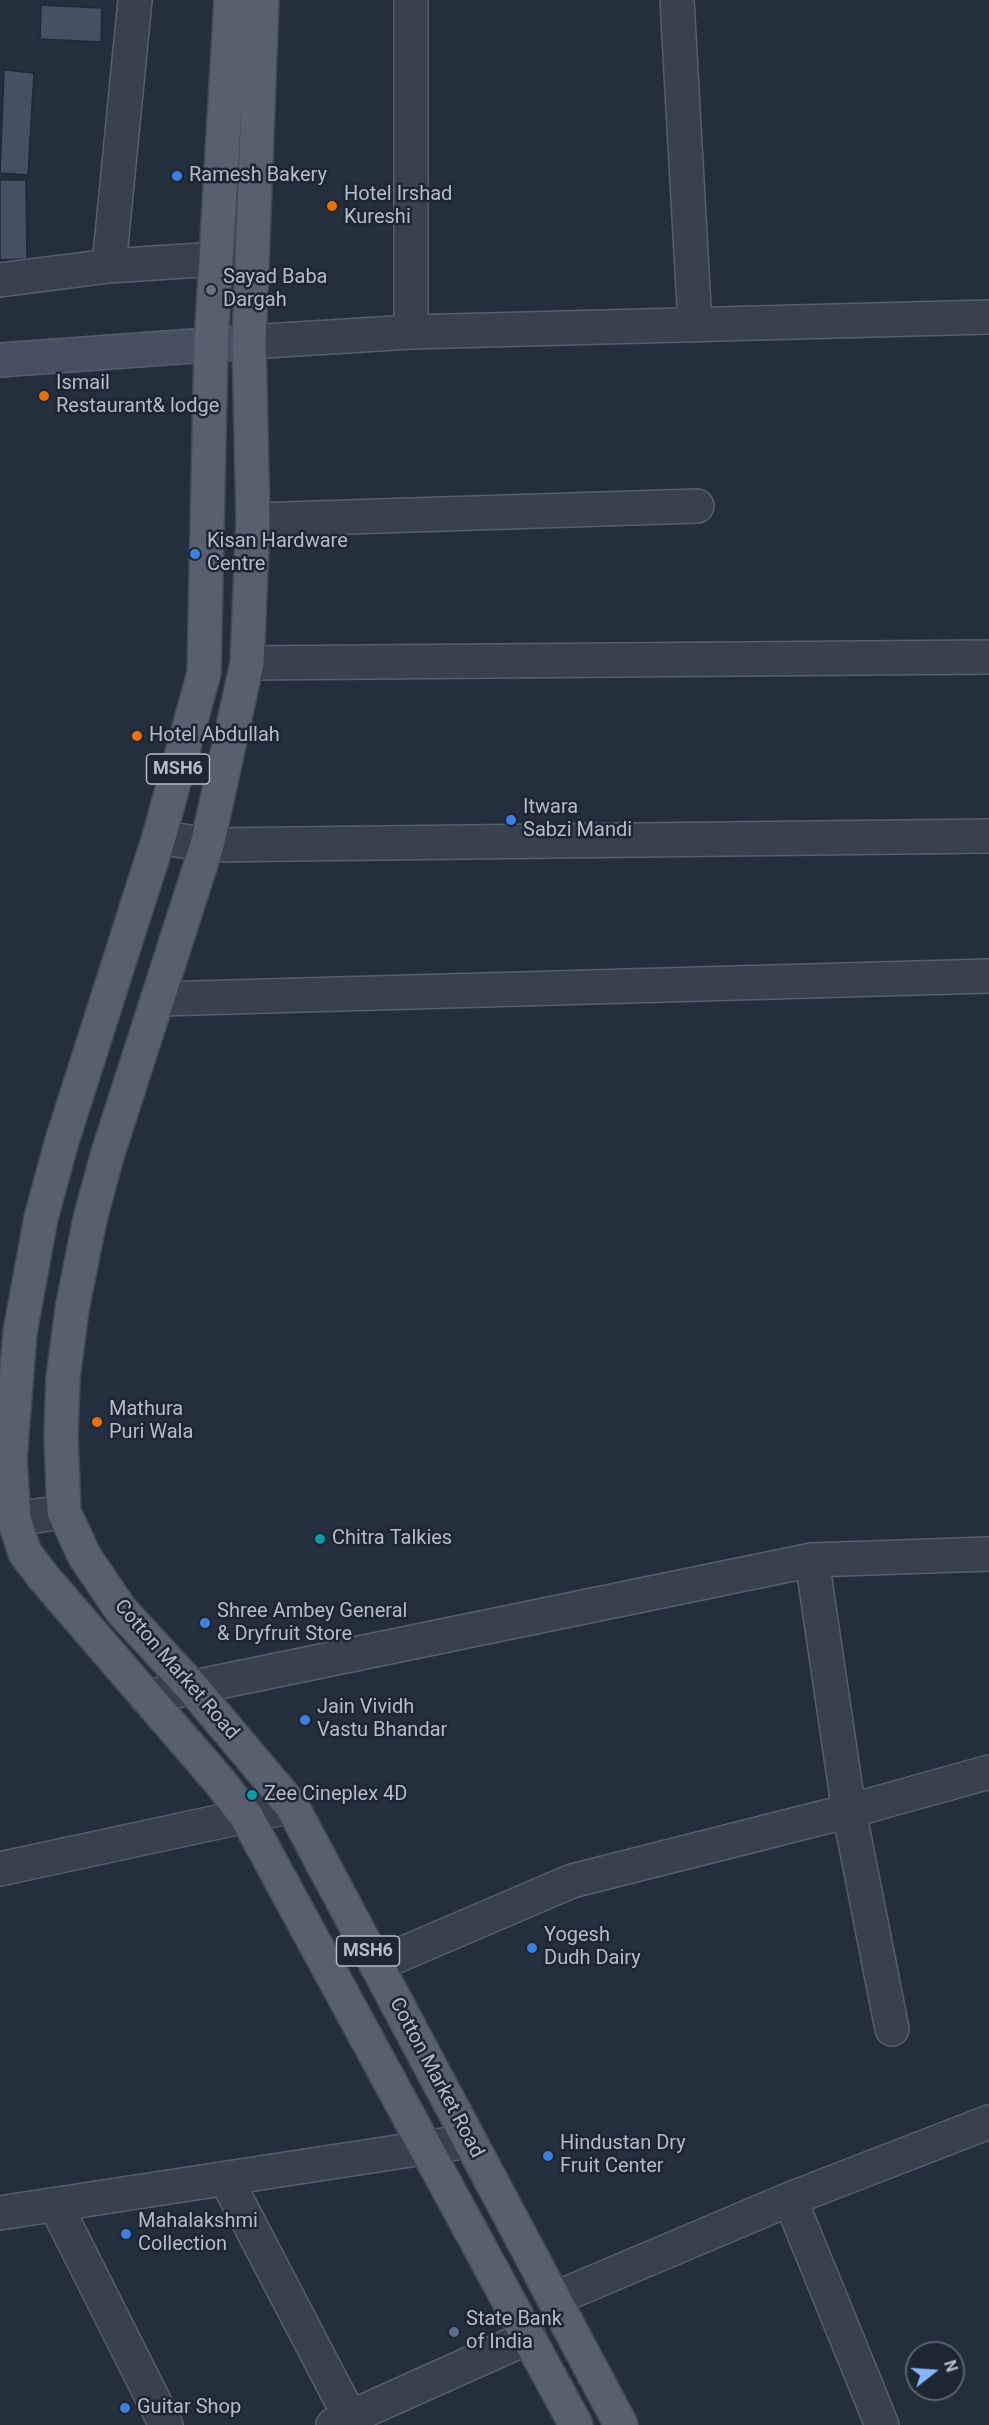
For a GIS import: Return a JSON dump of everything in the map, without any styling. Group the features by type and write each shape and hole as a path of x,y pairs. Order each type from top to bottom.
{"main road":[{"name":"MSH6","path":"7,1519 20,1332 41,1218 61,1144 159,837 204,673 211,344 231,0"},
{"name":"MSH6","path":"64,1512 61,1437 63,1378 72,1309 106,1156 159,999 207,845 247,663 254,520 249,342 262,0"},
{"path":"0,360 249,342"},
{"name":"Cotton Market Road","path":"64,1512 85,1557 122,1610 191,1686 292,1806 621,2425"},
{"name":"Cotton Market Road","path":"7,1519 25,1552 45,1579 220,1782 246,1816 427,2146 576,2425"}],"street":[{"path":"109,266 135,0"},
{"path":"411,0 411,332"},
{"path":"677,0 695,325"},
{"path":"0,280 109,266 216,259"},
{"path":"249,342 411,332 989,317"},
{"path":"254,520 698,506"},
{"path":"247,663 989,657"},
{"path":"159,837 207,845 989,836"},
{"path":"159,999 989,976"},
{"path":"7,1519 64,1512"},
{"path":"146,1697 812,1560 989,1554"},
{"path":"812,1560 849,1811 892,2029"},
{"path":"376,1965 572,1881 989,1773"},
{"path":"0,1869 292,1806"},
{"path":"554,2299 790,2199 989,2121"},
{"path":"0,2213 469,2141"},
{"path":"226,2179 342,2421 529,2337"},
{"path":"790,2199 882,2425"},
{"path":"56,2206 166,2425"}],"building":[{"path":"41,5 102,8 101,42 40,39"},
{"path":"4,70 34,73 28,175 0,173"},
{"path":"0,180 26,180 27,259 0,260"}],"place":[{"name":"Ramesh Bakery","path":"177,176"},
{"name":"Hotel Irshad Kureshi","path":"332,206"},
{"name":"Sayad Baba Dargah","path":"211,290"},
{"name":"Ismail Restaurant& lodge","path":"44,396"},
{"name":"Kisan Hardware Centre","path":"195,554"},
{"name":"Hotel Abdullah","path":"137,736"},
{"name":"Itwara Sabzi Mandi","path":"511,820"},
{"name":"Mathura Puri Wala","path":"97,1422"},
{"name":"Chitra Talkies","path":"320,1539"},
{"name":"Shree Ambey General & Dryfruit Store","path":"205,1623"},
{"name":"Jain Vividh Vastu Bhandar","path":"305,1720"},
{"name":"Zee Cineplex 4D","path":"252,1795"},
{"name":"Yogesh Dudh Dairy","path":"532,1948"},
{"name":"Hindustan Dry Fruit Center","path":"548,2156"},
{"name":"Mahalakshmi Collection","path":"126,2234"},
{"name":"State Bank of India","path":"454,2332"},
{"name":"Guitar Shop","path":"125,2408"}]}
